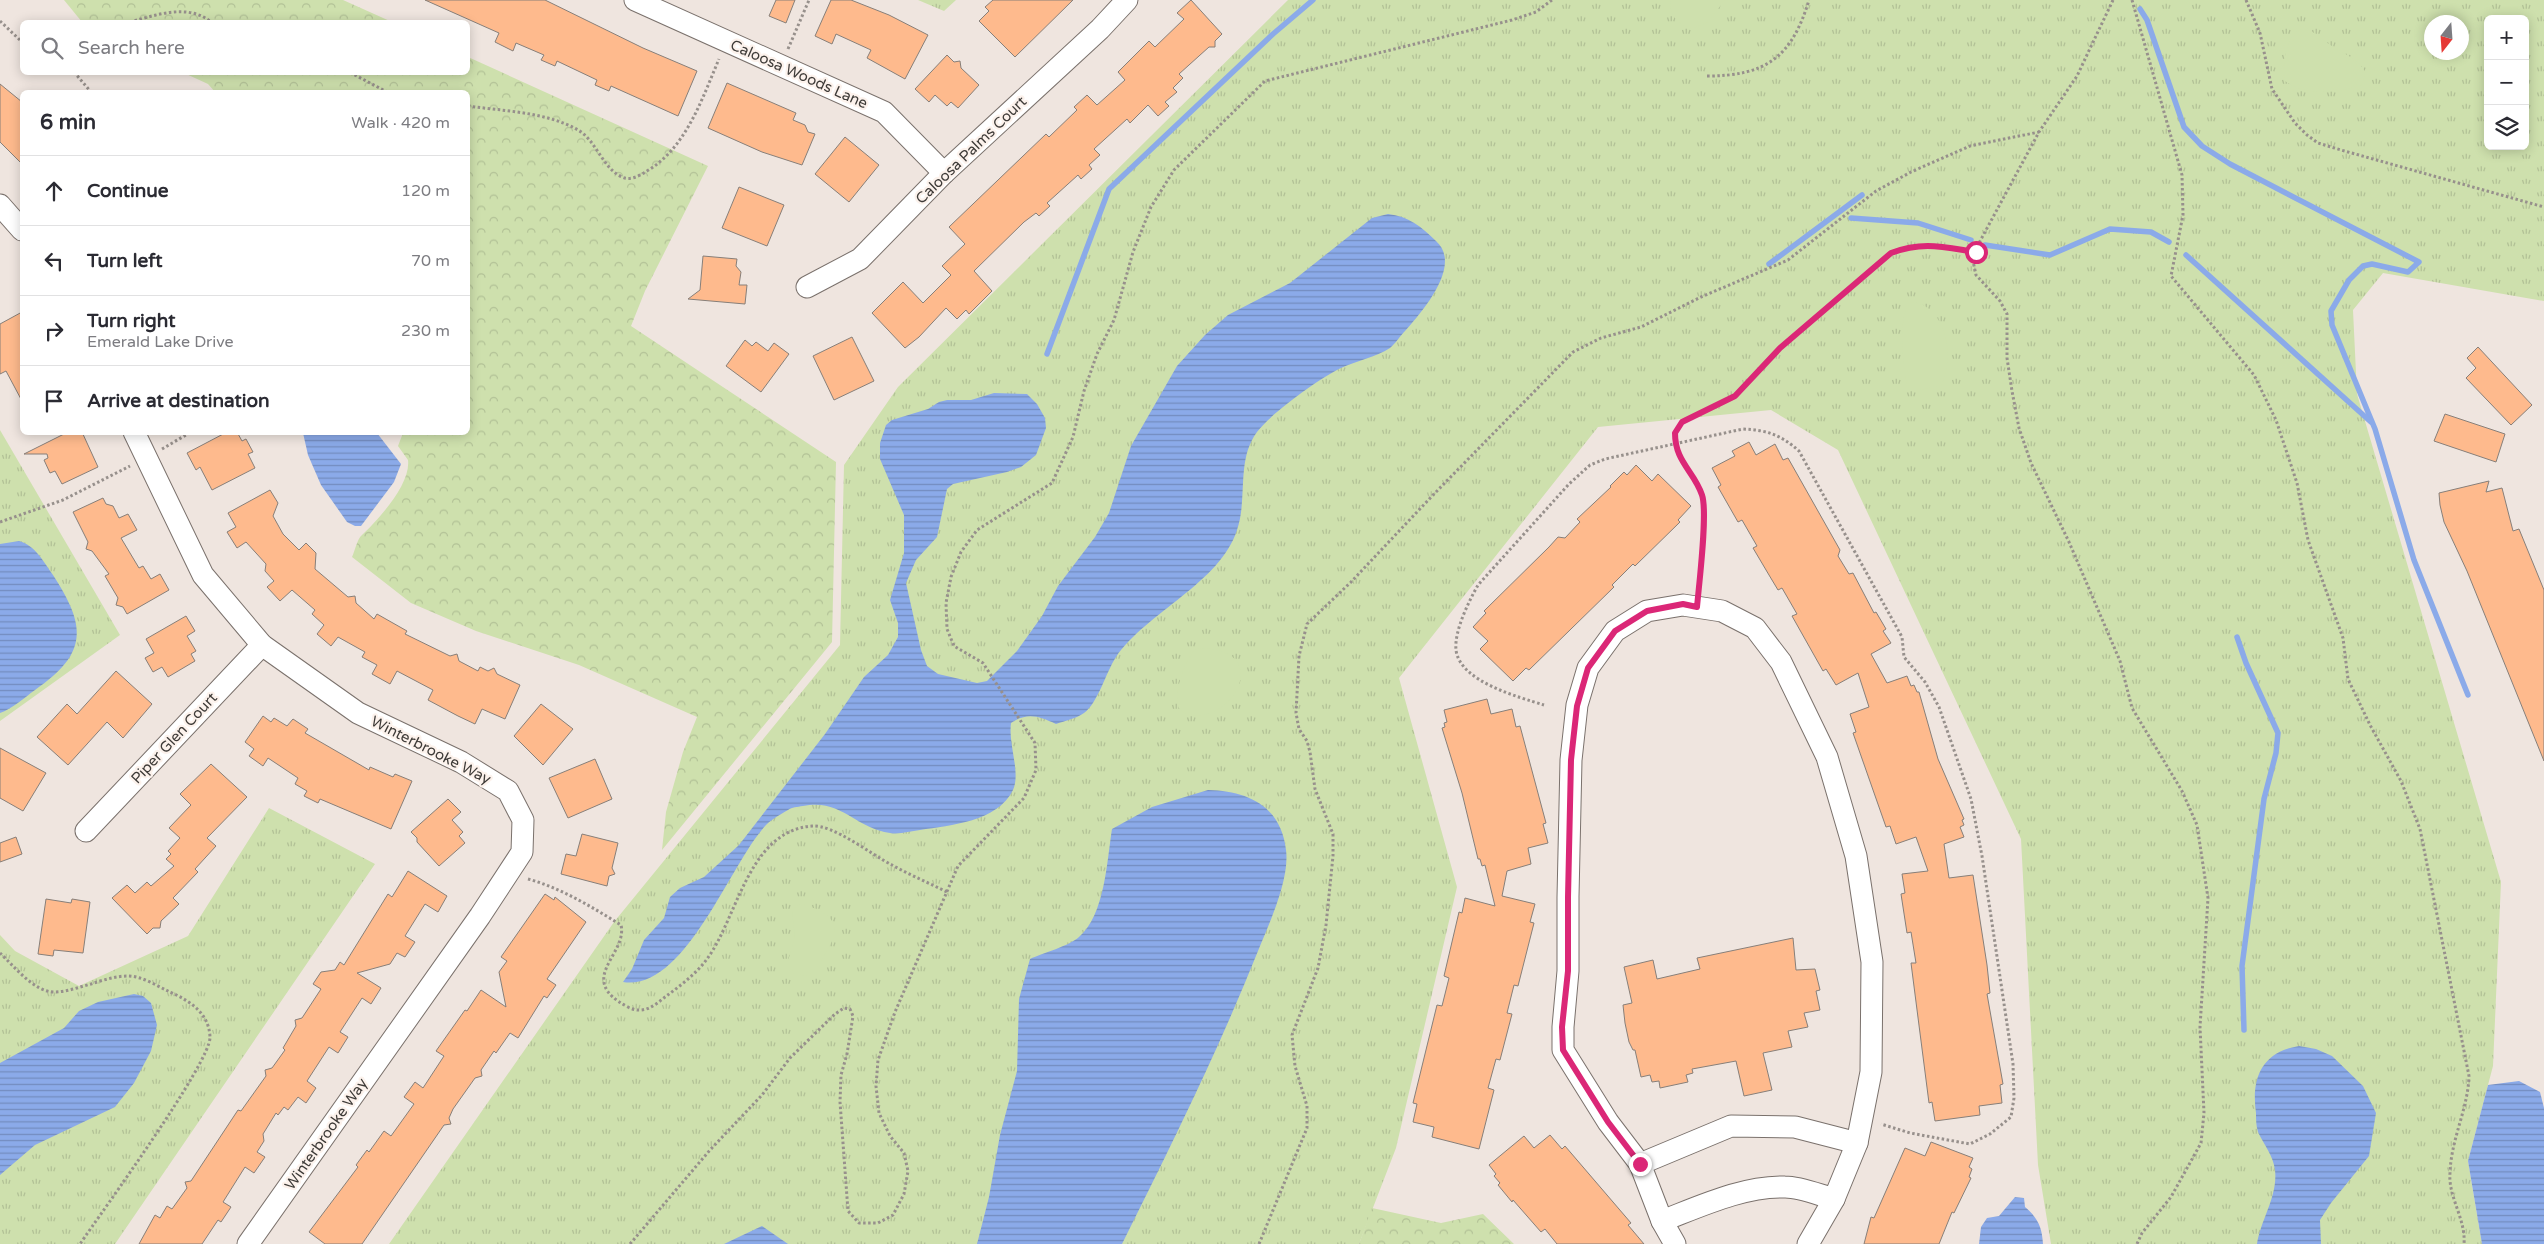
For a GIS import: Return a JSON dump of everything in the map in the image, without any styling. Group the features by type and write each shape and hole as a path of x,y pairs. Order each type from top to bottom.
{"street":[{"name":"Caloosa Woods Lane","path":"636,0 884,112 944,173"},
{"name":"Caloosa Palms Court","path":"807,287 860,259 944,173 1093,35 1127,0"},
{"path":"0,205 20,228"},
{"name":"Winterbrooke Way","path":"136,435 203,574 262,645 358,713 461,762 508,791 523,820 522,852 480,916 248,1244"},
{"path":"1675,1244 1662,1221 1640,1164 1608,1122 1563,1050 1562,1027 1568,971 1571,760 1577,706 1588,668 1615,631 1647,611 1683,604 1722,611 1755,628 1781,662 1827,757 1856,856 1872,962 1871,1072 1856,1143 1834,1198 1808,1244"},
{"name":"Piper Glen Court","path":"86,831 262,645"},
{"path":"1640,1164 1731,1126 1795,1127 1856,1143"},
{"path":"1662,1221 1708,1203 1752,1190 1787,1186 1834,1198"}],"path":[{"path":"781,66 809,0"},
{"path":"630,1244 710,1150 762,1096 790,1058 835,1014 844,1008 850,1009 853,1016 847,1054 841,1075 840,1102 848,1211 859,1224 878,1223 893,1215 904,1194 908,1171 904,1153 890,1136 879,1112 876,1086 878,1060 895,1012 958,866 1024,798 1036,770 1036,743 1024,728 983,663 954,646 947,629 946,603 951,577 961,552 977,530 1052,483 1073,437 1084,391 1097,354 1114,320 1133,252 1150,207 1174,170 1265,82 1512,20 1536,12 1552,0"},
{"path":"1707,76 1730,76 1748,72 1773,62 1789,45 1804,16 1809,0"},
{"path":"2113,0 2077,76 2039,132 1973,261 1976,275 2000,300 2008,314 2007,358 2010,382 2019,428 2031,463 2069,542 2120,661 2132,708 2182,791 2197,825 2208,898 2200,1027 2204,1114 2201,1143 2185,1175 2142,1234 2137,1244"},
{"path":"2132,0 2182,175 2183,215 2171,276 2254,375 2276,420 2297,483 2308,540 2343,638 2348,679 2370,725 2401,781 2420,829 2469,1076 2468,1092 2452,1148 2449,1176 2460,1212 2464,1244"},
{"path":"2246,0 2260,33 2272,89 2295,123 2306,135 2318,143 2341,150 2544,207"},
{"path":"140,20 185,11 194,13 207,20"},
{"path":"0,20 20,40"},
{"path":"470,106 515,112 566,124 580,131 592,142 615,172 622,178 631,178 660,164 676,145 692,119 726,41"},
{"path":"77,75 89,90"},
{"path":"355,75 383,90"},
{"path":"1259,1244 1307,1128 1307,1106 1295,1066 1292,1035 1318,968 1326,925 1333,856 1333,834 1315,789 1310,752 1307,741 1299,729 1296,713 1299,656 1307,624 1351,582 1573,352 1601,338 1641,327 1701,297 1788,260 1876,191 1911,172 1970,146 2039,132"},
{"path":"1697,607 1704,505 1702,496 1679,457 1675,433 1682,422 1735,396 1780,348 1891,253 1911,245 1931,244 1976,252"},
{"path":"1544,705 1505,692 1480,680 1462,664 1456,650 1459,631 1468,604 1491,569 1590,465 1605,459 1743,429 1764,430 1779,435 1800,451 1902,637 1904,657 1925,682 1939,707 1971,799 1982,856 2013,1064 2014,1098 2011,1117 1990,1134 1970,1144 1910,1133 1862,1118"},
{"path":"0,522 63,500 147,458 186,435"},
{"path":"508,873 542,882 621,924 623,933 606,964 603,979 610,993 620,1003 634,1010 650,1009 684,982 707,959 754,866 772,843 792,831 812,826 829,828 892,865 947,892"},
{"path":"0,953 34,983 53,992 108,979 128,976 140,978 182,997 203,1013 209,1026 211,1039 207,1052 166,1118 80,1244"}],"green space":[{"path":"64,0 343,0 388,20 80,20"},
{"path":"918,0 956,0 944,11"},
{"path":"1288,0 2544,0 2544,301 2383,273 2353,310 2357,394 2501,882 2493,1066 2468,1161 2482,1244 2051,1244 2038,1165 2021,839 1838,450 1771,410 1598,427 1399,678 1457,887 1396,1148 1359,1244 389,1244 614,922 840,645 844,465 898,387"},
{"path":"1671,0 1725,0 1708,22 1694,28 1684,25 1676,19 1671,10"},
{"path":"2301,29 2314,33 2359,64 2366,73 2361,85 2342,90 2322,92 2303,90 2285,81 2284,67 2288,45"},
{"path":"470,58 708,166 645,291 631,326 836,462 832,642 662,850 666,812 683,752 697,717 579,665 476,631 411,603 352,557 360,537 392,501 404,480 408,469 408,460 398,446 402,435 470,435 470,90 213,90 208,84 188,75 470,75"},
{"path":"1911,302 1923,305 1933,312 1945,334 1947,348 1948,361 1941,385 1919,390 1907,384 1904,365 1902,340 1904,317"},
{"path":"0,430 120,635 0,721"},
{"path":"1197,648 1222,652 1236,661 1241,674 1238,688 1228,701 1215,711 1199,715 1183,712 1179,708 1177,700 1184,669"},
{"path":"269,808 375,864 115,1244 0,1244 0,935 15,951 79,986 188,936"},
{"path":"802,904 827,915 832,920 834,926 832,941 827,951 816,968 808,976 794,974 788,961 795,937 792,912 796,906"},
{"path":"1372,1208 1441,1223 1483,1214 1514,1244 1359,1244"}],"water":[{"path":"1388,214 1402,217 1414,223 1436,241 1443,251 1445,263 1443,275 1429,301 1390,348 1341,368 1321,379 1284,406 1257,432 1251,443 1244,467 1240,518 1237,530 1228,549 1199,582 1129,641 1112,663 1098,695 1084,713 1056,724 1033,716 1022,717 1011,723 1011,740 1016,775 1013,790 1006,801 985,815 959,824 897,834 867,826 828,806 816,805 790,809 768,823 752,843 704,922 686,947 666,967 645,980 623,982 632,969 644,940 664,918 670,897 680,888 704,877 739,845 825,734 864,677 888,655 898,637 898,623 890,600 904,553 904,515 880,459 880,443 886,425 892,420 928,409 939,402 971,400 994,393 1027,394 1037,404 1045,418 1046,428 1036,455 1021,467 953,484 947,489 937,537 916,560 906,583 921,650 927,666 938,674 977,683 987,681 1017,651 1042,616 1058,586 1095,537 1109,513 1131,446 1177,366 1205,335 1228,315 1290,283 1372,218"},
{"path":"303,435 379,435 401,464 394,482 361,526 355,526 347,522 321,485 308,455"},
{"path":"19,541 30,546 39,555 64,593 72,609 77,638 73,651 65,664 53,677 13,706 0,713 0,544"},
{"path":"1208,790 1223,791 1249,798 1270,812 1283,835 1286,850 1285,874 1273,915 1227,1025 1176,1135 1122,1244 977,1244 989,1197 1000,1135 1017,1071 1019,999 1030,959 1075,940 1088,927 1100,901 1112,829 1152,807"},
{"path":"134,994 143,996 151,1003 157,1025 151,1051 134,1083 115,1107 35,1145 0,1175 0,1063 64,1028 79,1011 98,1002"},
{"path":"2299,1046 2316,1049 2332,1056 2363,1086 2376,1113 2369,1156 2331,1203 2320,1220 2321,1244 2257,1244 2272,1198 2275,1170 2268,1150 2258,1132 2255,1089 2262,1069 2268,1061 2286,1049"},
{"path":"2519,1081 2540,1092 2544,1108 2544,1244 2482,1244 2468,1161 2488,1085"},
{"path":"2015,1197 2024,1198 2025,1207 2038,1223 2042,1233 2043,1244 1979,1244 1981,1227 1987,1218 1999,1216"},
{"path":"762,1226 788,1244 724,1244"}],"building":[{"path":"425,0 545,0 643,48 697,71 678,116 611,86 609,91 595,85 597,80 557,61 555,66 541,60 544,55 516,43 513,51 495,42 499,33"},
{"path":"776,0 795,0 786,23 769,16"},
{"path":"831,0 851,0 889,15 928,35 905,79 867,58 871,50 836,34 832,44 815,36"},
{"path":"993,0 1073,0 1015,57 979,21 989,11 985,7"},
{"path":"1191,0 1222,34 1215,41 1215,47 1209,47 1179,74 1183,78 1173,88 1177,92 1165,102 1169,106 1158,116 1148,105 1130,123 1127,119 1094,149 1100,155 1089,165 1092,169 1081,179 1078,175 1047,203 1050,206 1039,216 1036,213 1024,222 974,271 992,291 969,314 966,310 957,319 946,308 919,337 905,348 872,313 903,282 923,303 951,275 942,266 965,244 949,227 1046,134 1049,137 1077,110 1074,107 1087,95 1097,105 1125,80 1118,72 1149,41 1155,47 1184,19 1177,13"},
{"path":"947,55 954,62 960,61 961,68 979,85 958,108 951,102 947,106 935,95 929,102 915,89"},
{"path":"727,83 796,113 793,120 805,125 808,132 815,134 802,165 762,152 708,128"},
{"path":"0,84 20,100 20,162 0,142"},
{"path":"845,137 879,165 849,202 815,174"},
{"path":"739,187 784,205 767,246 722,228"},
{"path":"703,256 737,259 736,266 741,272 739,285 747,285 745,304 688,299 700,290"},
{"path":"20,313 20,397 6,371 0,374 0,324"},
{"path":"852,337 874,381 834,400 813,356"},
{"path":"745,340 752,346 756,342 768,351 774,343 789,354 761,392 726,366"},
{"path":"2478,347 2532,405 2511,425 2466,378 2476,368 2467,358"},
{"path":"2445,414 2505,434 2496,462 2434,441"},
{"path":"62,435 83,435 98,467 62,484 55,471 50,473 44,460 48,458 47,454 24,454"},
{"path":"221,435 239,435 242,441 246,439 253,452 248,454 255,468 212,490 200,467 196,470 187,453"},
{"path":"1749,442 1756,455 1775,444 1783,460 1788,458 1840,550 1838,556 1849,574 1853,573 1874,613 1876,612 1886,629 1883,631 1891,643 1871,654 1887,683 1907,676 1911,686 1914,685 1917,692 1919,692 1938,759 1964,819 1962,820 1964,825 1960,827 1964,837 1944,844 1949,878 1973,875 1987,965 1990,993 1987,994 2003,1084 2000,1085 2002,1103 1979,1106 1980,1115 1935,1121 1932,1102 1929,1103 1911,963 1916,963 1911,932 1907,933 1901,894 1905,893 1902,874 1928,871 1916,837 1896,844 1890,826 1886,827 1853,733 1856,732 1850,714 1869,707 1858,673 1836,685 1826,669 1823,671 1792,616 1797,614 1782,588 1778,590 1753,548 1757,546 1742,520 1738,522 1718,487 1721,485 1712,468 1735,456 1732,451"},
{"path":"1636,465 1652,481 1658,474 1691,506 1678,520 1680,522 1635,566 1633,564 1612,585 1614,587 1529,670 1526,668 1513,681 1480,649 1488,641 1473,627 1486,613 1484,611 1558,537 1565,538 1580,522 1577,519 1624,472 1627,475"},
{"path":"2489,481 2486,492 2502,488 2513,531 2519,529 2544,590 2544,761 2467,571 2444,522 2440,505 2439,493"},
{"path":"270,490 278,503 273,516 283,534 299,550 306,543 316,553 315,569 348,597 355,596 356,603 374,619 377,614 407,631 405,634 450,656 457,654 459,661 478,671 480,667 488,671 494,668 497,674 520,685 505,719 482,709 475,724 428,700 433,690 397,671 390,684 372,674 377,665 362,657 365,652 338,637 331,646 317,634 324,625 312,614 315,610 292,590 280,601 267,587 274,581 265,571 266,564 246,542 237,548 227,532 236,527 228,513"},
{"path":"103,498 106,504 113,506 119,518 128,514 137,530 121,538 139,568 143,566 151,579 160,574 169,590 127,614 123,607 116,605 118,598 105,576 109,574 92,551 86,549 88,542 73,512"},
{"path":"186,616 195,631 187,636 196,651 191,654 195,661 168,677 162,667 153,672 145,658 154,653 146,639"},
{"path":"116,671 152,704 123,738 107,722 68,765 37,737 67,704 77,714"},
{"path":"1487,699 1491,714 1512,709 1516,727 1520,726 1546,823 1543,824 1548,843 1528,848 1531,864 1507,871 1502,896 1535,904 1530,922 1534,923 1518,986 1514,985 1507,1013 1512,1014 1500,1060 1496,1059 1488,1088 1494,1090 1479,1149 1432,1137 1434,1127 1413,1122 1417,1104 1413,1103 1437,1005 1442,1006 1449,978 1444,976 1459,912 1462,913 1465,898 1495,906 1485,865 1482,866 1480,859 1478,859 1462,793 1442,728 1445,727 1444,723 1447,722 1444,710"},
{"path":"541,704 573,729 543,765 514,736"},
{"path":"263,716 271,722 274,718 287,726 293,719 308,729 305,733 369,770 370,767 393,777 395,774 412,781 391,829 320,799 318,803 304,796 307,791 295,784 298,778 268,758 263,766 249,756 254,749 245,742"},
{"path":"0,748 46,773 23,811 0,798"},
{"path":"595,759 612,799 568,818 549,778"},
{"path":"211,764 247,797 207,838 216,846 195,869 198,872 173,898 179,904 161,921 160,928 153,928 147,934 112,898 127,885 135,893 147,882 151,886 174,866 166,859 171,854 168,851 180,838 169,828 191,805 180,794"},
{"path":"448,799 461,812 452,820 463,832 459,836 465,843 439,866 417,842 417,838 411,832"},
{"path":"582,834 618,843 612,868 615,874 609,876 607,886 561,874 566,854 576,856"},
{"path":"16,837 22,854 0,862 0,843"},
{"path":"408,871 447,896 438,912 425,904 405,936 415,942 405,957 397,953 390,964 357,973 381,988 371,1004 362,998 340,1032 348,1037 338,1053 329,1047 307,1081 316,1088 306,1103 298,1097 288,1110 284,1107 278,1115 276,1113 263,1134 264,1141 257,1152 265,1157 254,1173 245,1167 223,1202 231,1207 221,1222 218,1220 202,1244 139,1244 155,1215 160,1218 167,1206 172,1209 187,1188 185,1182 191,1181 238,1110 241,1111 266,1076 265,1070 272,1068 285,1050 283,1048 296,1026 295,1020 302,1018 321,989 313,984 321,972 335,970 340,962 344,965 388,894 392,897"},
{"path":"545,894 554,900 555,897 586,922 547,979 556,985 547,998 544,996 518,1038 510,1033 496,1053 494,1051 481,1070 482,1076 475,1078 453,1109 449,1118 451,1124 444,1125 362,1244 325,1244 309,1232 358,1167 356,1165 367,1150 369,1152 384,1131 391,1136 414,1104 404,1097 415,1082 423,1088 444,1056 436,1051 465,1010 467,1011 481,990 506,1007 499,972 507,961 501,957"},
{"path":"46,899 71,903 72,899 90,902 83,953 54,950 53,956 38,954"},
{"path":"1793,938 1796,970 1815,969 1820,990 1816,991 1820,1010 1804,1013 1808,1027 1788,1031 1792,1047 1763,1053 1772,1090 1744,1096 1736,1061 1692,1069 1693,1073 1686,1075 1688,1082 1660,1088 1659,1081 1652,1082 1650,1075 1641,1077 1635,1050 1633,1050 1629,1042 1625,1023 1623,1005 1632,1003 1624,967 1653,960 1657,979 1700,969 1697,958"},
{"path":"1550,1135 1562,1149 1565,1146 1631,1223 1628,1225 1644,1244 1557,1244 1545,1229 1541,1232 1513,1200 1512,1202 1498,1185 1500,1183 1494,1176 1496,1174 1489,1165 1524,1136 1534,1148"},
{"path":"1931,1142 1973,1158 1969,1167 1972,1169 1969,1177 1971,1178 1954,1213 1952,1212 1939,1244 1864,1244 1871,1217 1874,1218 1905,1148 1925,1156"}],"waterway":[{"path":"1047,354 1109,189 1273,34 1313,0"},
{"path":"2140,9 2147,20 2184,127 2202,146 2230,164 2419,262 2408,272 2372,264 2363,266 2349,280 2331,311 2332,325 2375,429 2414,560 2468,695"},
{"path":"1769,264 1862,195"},
{"path":"1851,218 1918,223 1971,240"},
{"path":"1985,245 2050,255 2110,229 2151,232 2169,242"},
{"path":"2186,255 2371,422"},
{"path":"2237,637 2246,663 2278,733 2276,753 2264,799 2242,966 2244,1030"}],"route":[{"path":"1640,1164 1608,1122 1563,1050 1562,1027 1568,971 1571,760 1577,706 1588,668 1615,631 1647,611 1683,604 1697,607 1704,505 1698,486 1679,457 1675,443 1675,433 1682,422 1735,396 1754,378 1780,348 1891,253 1911,245 1931,244 1976,252"}]}
